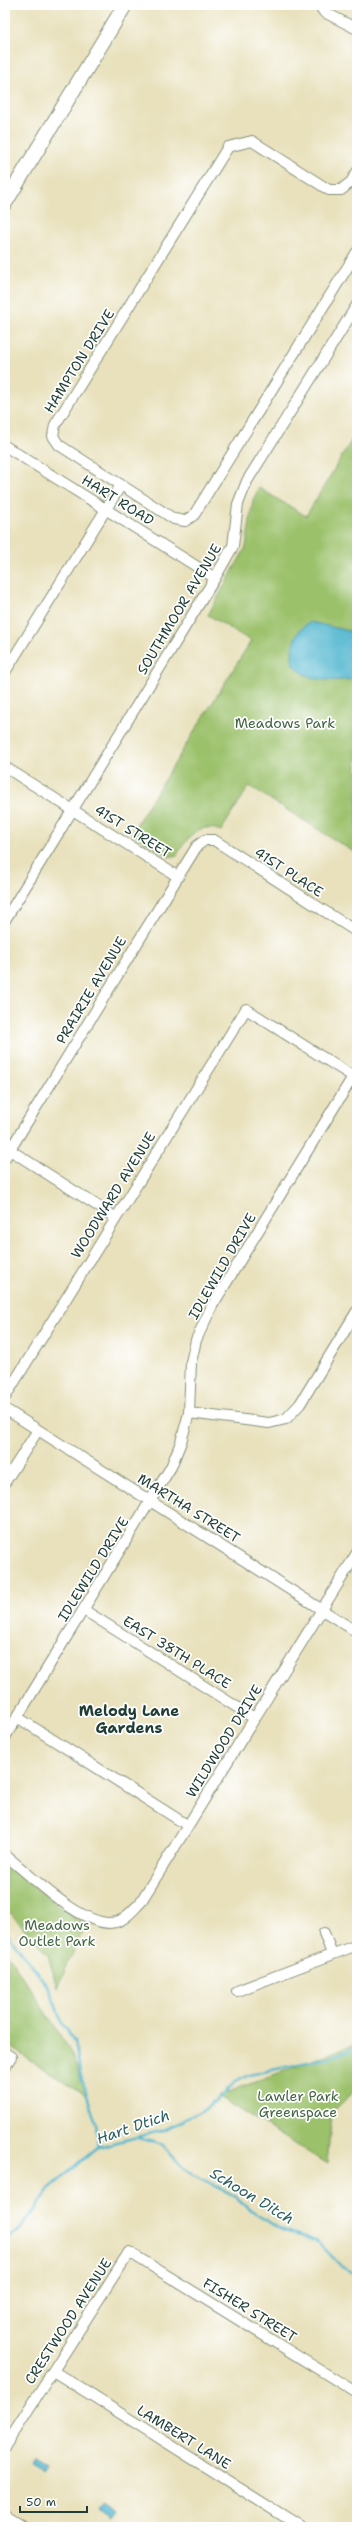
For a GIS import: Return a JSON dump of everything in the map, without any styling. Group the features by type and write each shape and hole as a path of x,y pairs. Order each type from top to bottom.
{"highway":[{"path":"5,203 125,5"}],"street":[{"path":"319,5 324,12 357,29"},
{"name":"HAMPTON DRIVE","path":"357,172 351,182 341,190 328,190 252,141 228,147 55,425 53,436 59,445 121,485 174,519 185,521 194,515 357,252"},
{"name":"SOUTHMOOR AVENUE","path":"5,920 215,578 233,546 238,504 248,481 357,305"},
{"name":"HART ROAD","path":"5,446 215,578"},
{"path":"5,672 121,485"},
{"name":"41ST STREET","path":"5,767 177,876"},
{"name":"PRAIRIE AVENUE","path":"8,1154 177,876 197,846 205,840"},
{"name":"41ST PLACE","path":"205,840 214,840 357,932"},
{"name":"WOODWARD AVENUE","path":"5,1397 115,1217 246,1009 356,1075"},
{"name":"IDLEWILD DRIVE","path":"5,1737 152,1501 181,1442 189,1413 190,1362 196,1340 212,1306 356,1075"},
{"path":"8,1154 115,1217"},
{"path":"189,1413 269,1424 286,1419 300,1404 357,1311"},
{"name":"MARTHA STREET","path":"5,1409 357,1632"},
{"path":"5,1482 38,1430"},
{"name":"WILDWOOD DRIVE","path":"5,1855 81,1915 99,1923 116,1922 129,1914 140,1903 357,1553"},
{"name":"EAST 38TH PLACE","path":"84,1610 254,1718"},
{"path":"17,1717 188,1826"},
{"path":"324,1933 332,1954"},
{"path":"237,1991 357,1945"},
{"path":"5,2066 8,2055"},
{"name":"CRESTWOOD AVENUE","path":"5,2446 129,2252"},
{"name":"FISHER STREET","path":"129,2252 357,2393"},
{"name":"LAMBERT LANE","path":"53,2371 301,2527"},
{"path":"5,2517 21,2527"}],"green space":[{"name":"Meadows Park","path":"357,431 357,854 249,786 221,831 213,828 206,828 194,832 185,842 177,855 169,857 131,833 251,641 208,615 246,547 253,500 259,488 306,516"},
{"name":"Meadows Outlet Park","path":"5,1864 85,1926 57,1988 48,1955 5,1907"},
{"path":"5,1950 71,2052 87,2096 5,2044"},
{"name":"Lawler Park Greenspace","path":"357,2043 357,2089 332,2112 327,2164 218,2096"}],"water":[{"path":"311,622 357,633 357,679 323,680 300,671 293,665 292,652 294,640 305,625"},
{"path":"35,2458 47,2465 44,2471 32,2464"},
{"path":"102,2502 115,2510 111,2517 98,2508"}],"waterway":[{"path":"5,1931 50,1990 62,2023 75,2041 80,2073 96,2124 98,2147"},
{"name":"Hart Dtich","path":"5,2241 21,2228 49,2189 98,2147 164,2130 201,2111 224,2094 234,2083 249,2075 327,2058 348,2051 357,2044"},
{"name":"Schoon Ditch","path":"138,2138 163,2145 181,2166 192,2174 235,2196 254,2213 280,2229 318,2242 342,2267 357,2275"}],"district":[{"name":"Melody Lane Gardens","path":"129,1720"}]}
